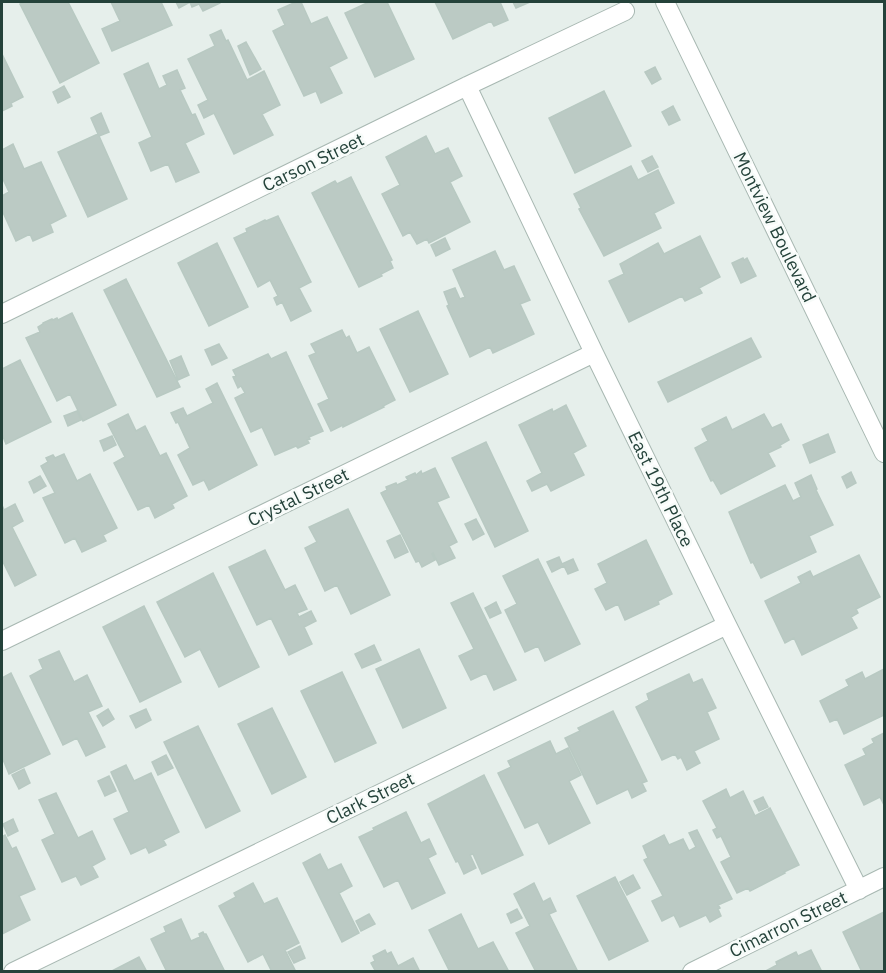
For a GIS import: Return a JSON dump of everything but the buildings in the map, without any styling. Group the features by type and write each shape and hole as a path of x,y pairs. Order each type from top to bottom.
{"street":[{"name":"Montview Boulevard","path":"665,2 885,453"},
{"name":"Carson Street","path":"2,314 625,10"},
{"name":"East 19th Place","path":"467,86 594,353 859,890"},
{"name":"Crystal Street","path":"2,641 594,353"},
{"name":"Clark Street","path":"13,972 727,625"},
{"name":"Cimarron Street","path":"692,972 885,878"}]}
